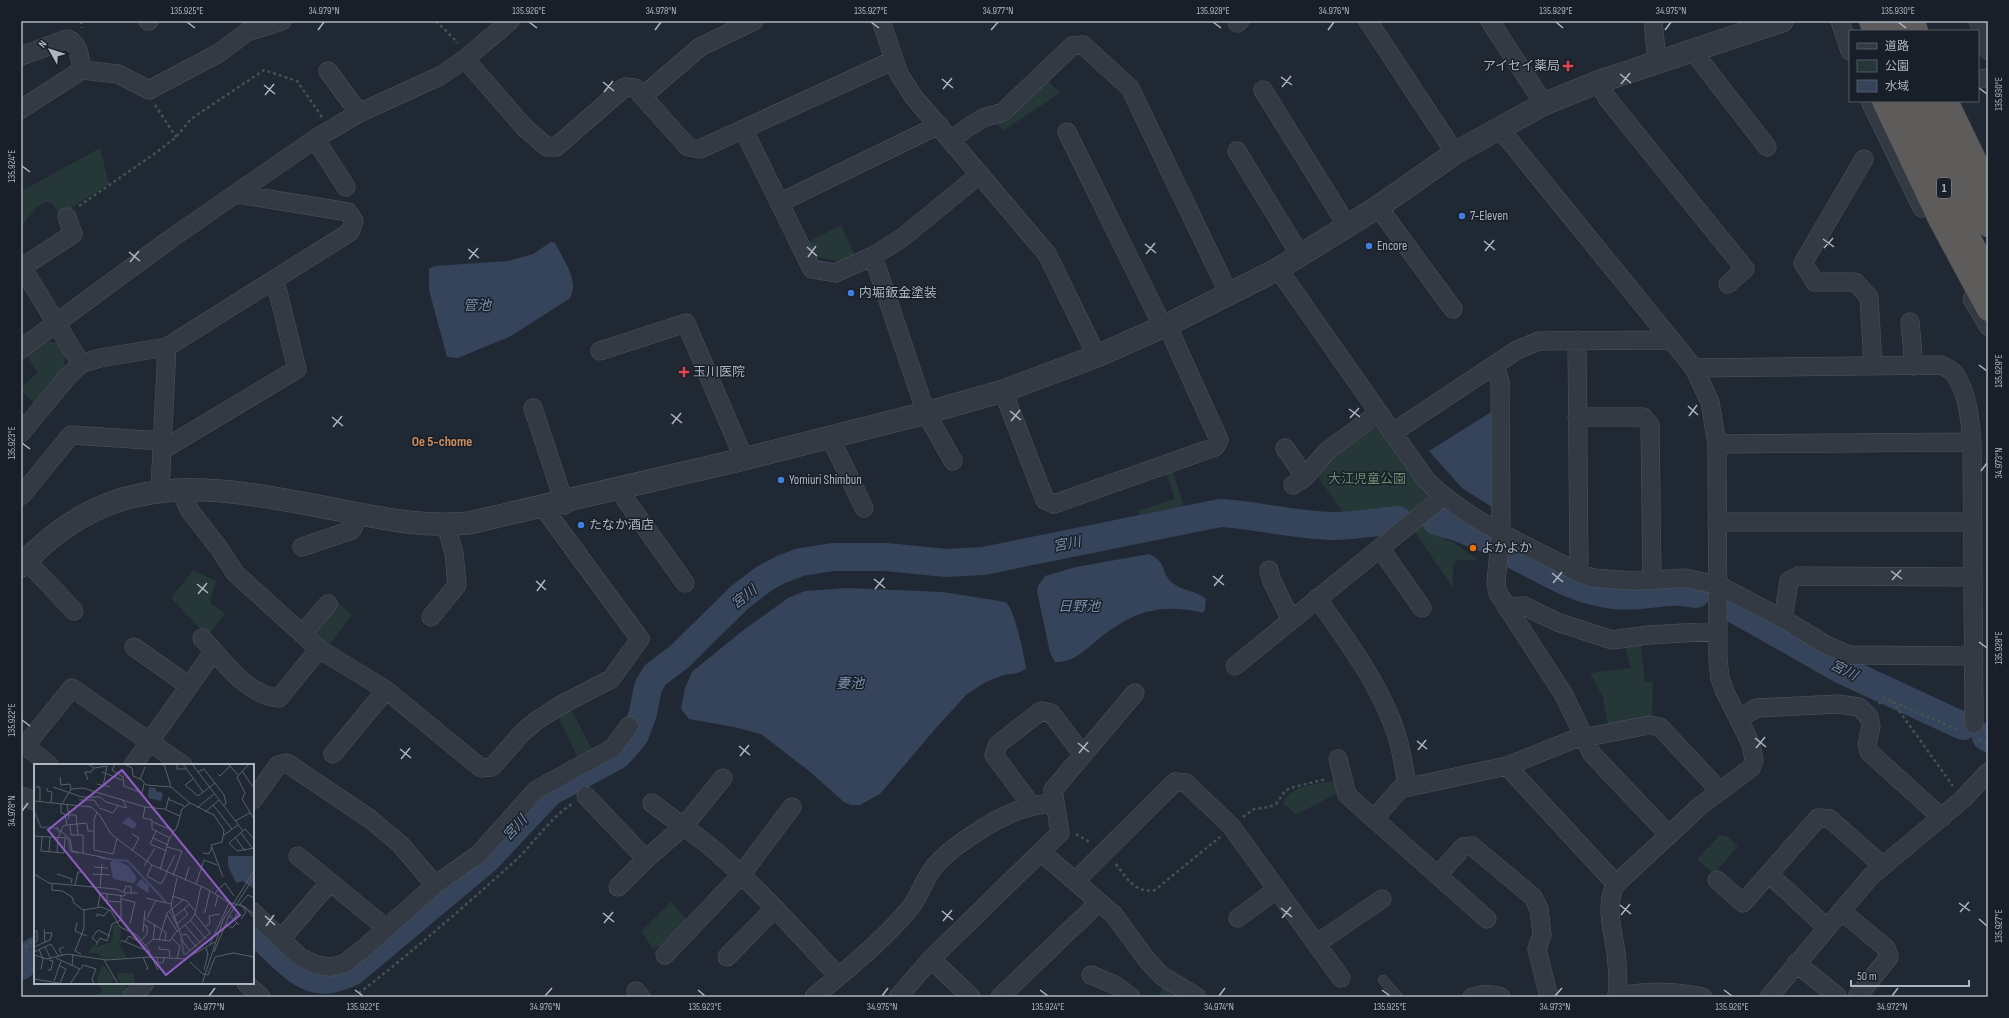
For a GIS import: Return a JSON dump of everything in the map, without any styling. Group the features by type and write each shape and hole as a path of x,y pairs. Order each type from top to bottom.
{"highway":[{"path":"1892,21 1896,30"},
{"path":"1883,102 1908,156 1966,271 1988,310"},
{"name":"1","path":"1904,102 1936,173 1988,273"},
{"name":"1","path":"1927,102 1956,164 1988,226"},
{"path":"1947,102 1988,186"}],"street":[{"path":"21,109 82,70 118,74 149,90 219,53 247,32 282,21"},
{"path":"21,349 151,254 315,139 358,113 440,76 468,57 510,21"},
{"path":"643,96 700,46 754,21"},
{"path":"881,21 899,74 909,90 1047,254 1097,356"},
{"path":"1368,21 1455,152"},
{"path":"1490,21 1544,104"},
{"path":"1653,21 1657,61"},
{"path":"74,611 24,563 40,545 76,520 121,499 170,490 215,490 265,496 425,525 469,523 558,504 744,459 926,413 1002,391 1097,356 1165,326 1229,294 1278,268 1348,227 1455,152 1544,104 1598,82 1657,61 1782,21"},
{"path":"1840,21 1849,49"},
{"path":"1922,21 1926,30"},
{"path":"1978,21 1988,50"},
{"path":"21,56 67,39 72,40 76,45 82,70"},
{"path":"951,141 967,128 984,118 1003,112 1072,46 1083,45 1130,88 1229,294"},
{"path":"1692,50 1767,147"},
{"path":"468,57 525,128 547,148 556,147 625,87 635,88 688,146 700,149 894,60"},
{"path":"328,71 358,113"},
{"path":"1598,82 1607,98 1745,269 1728,284"},
{"path":"1263,90 1348,227"},
{"path":"1870,102 1935,235 1988,326"},
{"path":"1958,102 1988,164"},
{"path":"779,202 939,125"},
{"path":"743,129 812,269 835,273 873,256 902,238 980,174"},
{"path":"1500,129 1694,368 1710,402 1718,444 1718,660 1720,678 1751,744 1754,760 1751,768 1743,776 1700,806 1616,884 1610,893 1612,935 1618,974 1617,997 1645,992 1674,992 1703,997"},
{"path":"1002,391 1045,500 1054,504 1215,447 1218,440 1165,326 1067,132"},
{"path":"315,139 346,187"},
{"path":"1237,151 1300,255"},
{"path":"1864,159 1840,186 1803,263 1814,282 1855,282 1869,297 1873,366"},
{"path":"21,433 69,375 81,364 100,358 167,347 350,232 354,221 348,212 238,194"},
{"path":"1378,207 1453,309"},
{"path":"67,217 73,234 22,267 81,364"},
{"path":"873,256 926,413 953,461"},
{"path":"1278,268 1426,480 1443,497 1469,514 1578,572 1593,578 1635,581 1684,578 1718,585 1826,645 1849,655 1974,656"},
{"path":"21,496 70,435 162,445 297,369 275,280"},
{"path":"1910,322 1914,366"},
{"path":"600,351 686,323 744,459"},
{"path":"1577,340 1578,572"},
{"path":"1392,433 1517,350 1539,341 1672,340"},
{"path":"167,347 162,445 170,490 190,511 219,548 235,574 318,649 386,690 481,768 492,768 522,733 536,721 561,705 612,679 640,639 558,504 533,408"},
{"path":"1495,365 1500,382 1501,531 1496,583 1498,593 1564,695 1592,754 1668,835"},
{"path":"1694,368 1941,365 1953,372 1964,395 1970,415 1972,442 1974,656 1971,732"},
{"path":"1285,448 1299,481 1327,450 1378,413"},
{"path":"1578,417 1643,417 1650,425 1652,580"},
{"path":"830,437 864,508"},
{"path":"1718,444 1972,442"},
{"path":"618,489 685,583"},
{"path":"1235,666 1443,497"},
{"path":"302,547 352,530 359,514"},
{"path":"1717,522 1973,522"},
{"path":"430,617 457,585 454,553 446,525"},
{"path":"1380,548 1422,608"},
{"path":"1268,570 1271,580 1291,620"},
{"path":"1783,620 1789,581 1798,576 1973,577"},
{"path":"1317,598 1363,665 1385,707 1397,736 1408,787"},
{"path":"302,634 328,604"},
{"path":"1506,607 1524,606 1557,622 1612,640 1648,635 1718,631"},
{"path":"202,638 244,682 270,697 279,698 318,649"},
{"path":"134,647 189,686"},
{"path":"134,764 214,651"},
{"path":"48,764 23,744 72,688 182,764"},
{"path":"333,754 386,690"},
{"path":"898,997 931,959 1060,833 1053,790 1134,693"},
{"path":"1739,718 1757,708 1838,704 1859,707 1869,717 1871,726 1867,745 1869,752 1942,818"},
{"path":"1032,806 994,755 998,744 1040,711 1051,713 1083,755"},
{"path":"1374,819 1400,789 1507,766 1572,740 1649,725 1660,727 1720,791"},
{"path":"254,913 300,956 316,965 331,967 344,964 362,950 435,885 479,854 536,790 613,748 629,726"},
{"path":"254,799 278,765 287,763 370,819 400,844 435,885"},
{"path":"1507,766 1616,884"},
{"path":"1340,767 1347,795 1488,919"},
{"path":"1769,997 1796,963 1882,865 1942,818 1963,799 1988,772"},
{"path":"618,888 646,859 684,826 723,778"},
{"path":"1075,881 1175,782 1186,783 1231,826 1341,978"},
{"path":"21,796 34,801"},
{"path":"586,796 646,859"},
{"path":"814,997 838,976 858,962 909,909 920,893 932,868 948,852 1016,811 1032,806 1055,802"},
{"path":"652,803 684,826 741,875 775,908 838,976"},
{"path":"665,955 741,875 792,807"},
{"path":"1717,880 1742,903 1818,818 1830,819 1882,865"},
{"path":"1438,875 1463,847 1472,846 1533,897 1539,909 1542,935 1536,950 1549,997"},
{"path":"1040,852 1114,915 1147,960 1162,976 1197,997"},
{"path":"298,856 386,928"},
{"path":"1769,874 1827,928"},
{"path":"281,939 330,882"},
{"path":"1238,918 1277,889"},
{"path":"1316,944 1382,899"},
{"path":"1000,997 1099,902"},
{"path":"727,957 775,908"},
{"path":"1841,911 1886,948 1889,957 1857,997"},
{"path":"931,959 971,997"},
{"path":"1796,963 1838,997"},
{"path":"1091,976 1115,985 1131,997"},
{"path":"247,984 261,997"},
{"path":"1472,997 1481,994 1493,994 1501,997"}],"lane":[{"path":"1383,980 1398,997"}],"path":[{"path":"436,21 468,57"},
{"path":"67,217 76,208 157,152 176,137 190,119 264,70 297,81 330,129"},
{"path":"149,90 150,98 176,137"},
{"path":"1869,717 1884,698 1971,732 1988,744"},
{"path":"1892,701 1963,799"},
{"path":"1060,833 1068,830 1104,852 1115,863 1127,879 1140,890 1147,892 1155,890 1220,838 1231,826 1254,809 1269,807 1276,804 1285,791 1290,788 1340,767"},
{"path":"354,997 402,960 517,859 562,810 586,796"},
{"path":"21,952 34,939"}],"green space":[{"path":"1046,79 1060,93 1003,131 998,124"},
{"path":"100,148 109,184 60,215 52,203 46,202 37,207 21,227 21,191"},
{"path":"841,225 855,256 845,262 814,257 808,242"},
{"path":"43,342 56,342 65,350 64,368 35,403 21,391 21,388 38,372 27,356"},
{"name":"大江児童公園","path":"1369,428 1378,428 1419,486 1431,494 1407,516 1348,519 1318,477 1334,455"},
{"path":"1172,467 1186,514 1144,526 1138,511 1175,499 1165,470"},
{"path":"1422,524 1447,528 1445,540 1453,542 1478,560 1458,560 1453,566 1453,588 1414,531"},
{"path":"193,570 216,581 210,603 225,614 207,636 171,598"},
{"path":"338,602 352,615 328,646 310,632"},
{"path":"1641,644 1645,683 1653,681 1652,716 1608,726 1603,697 1590,673 1631,668 1625,646"},
{"path":"571,709 595,755 578,758 558,716"},
{"path":"1335,781 1339,792 1296,815 1283,803 1292,792 1299,788 1313,784"},
{"path":"1720,835 1727,836 1738,846 1714,874 1697,859"},
{"path":"671,902 688,921 665,943 653,949 641,931"},
{"path":"98,984 126,984 128,994 126,997 92,997 102,991"},
{"path":"1162,986 1180,997 1160,997"}],"water":[{"name":"管池","path":"551,242 555,243 570,271 573,286 569,299 511,336 458,358 447,357 429,290 429,269 434,266 508,261 533,254"},
{"path":"1491,412 1492,507 1462,488 1429,451"},
{"name":"日野池","path":"1149,554 1155,557 1162,564 1167,576 1174,584 1206,599 1203,613 1172,609 1145,612 1120,624 1072,659 1055,662 1050,653 1037,591 1038,586 1045,576 1076,567"},
{"name":"妻池","path":"847,588 943,592 1006,602 1016,623 1026,669 1018,673 1004,675 986,682 967,694 880,794 860,805 851,805 844,802 809,771 761,734 734,727 689,719 681,709 685,688 692,672 741,632 788,598 805,591"}],"waterway":[{"name":"宮川","path":"254,932 286,961 314,979 328,980 352,972 487,859 550,792 618,755 635,735 643,713 648,687 655,675 679,657 740,597 765,578 782,569 801,562 833,557 886,557 946,563 983,561 1220,513 1303,524 1331,526 1356,525 1398,520"},
{"name":"宮川","path":"1436,521 1457,527 1484,538"},
{"name":"宮川","path":"1516,556 1563,580 1600,593 1628,596 1674,592 1696,594"},
{"name":"宮川","path":"1729,606 1842,670 1963,726"},
{"name":"宮川","path":"21,966 34,952"}],"place":[{"name":"アイセイ薬局","path":"1568,66"},
{"name":"7-Eleven","path":"1462,216"},
{"name":"Encore","path":"1369,246"},
{"name":"内堀鈑金塗装","path":"851,293"},
{"name":"玉川医院","path":"684,372"},
{"name":"Yomiuri Shimbun","path":"781,480"},
{"name":"たなか酒店","path":"581,525"},
{"name":"よかよか","path":"1473,548"}],"district":[{"name":"Oe 5-chome","path":"442,441"}]}
